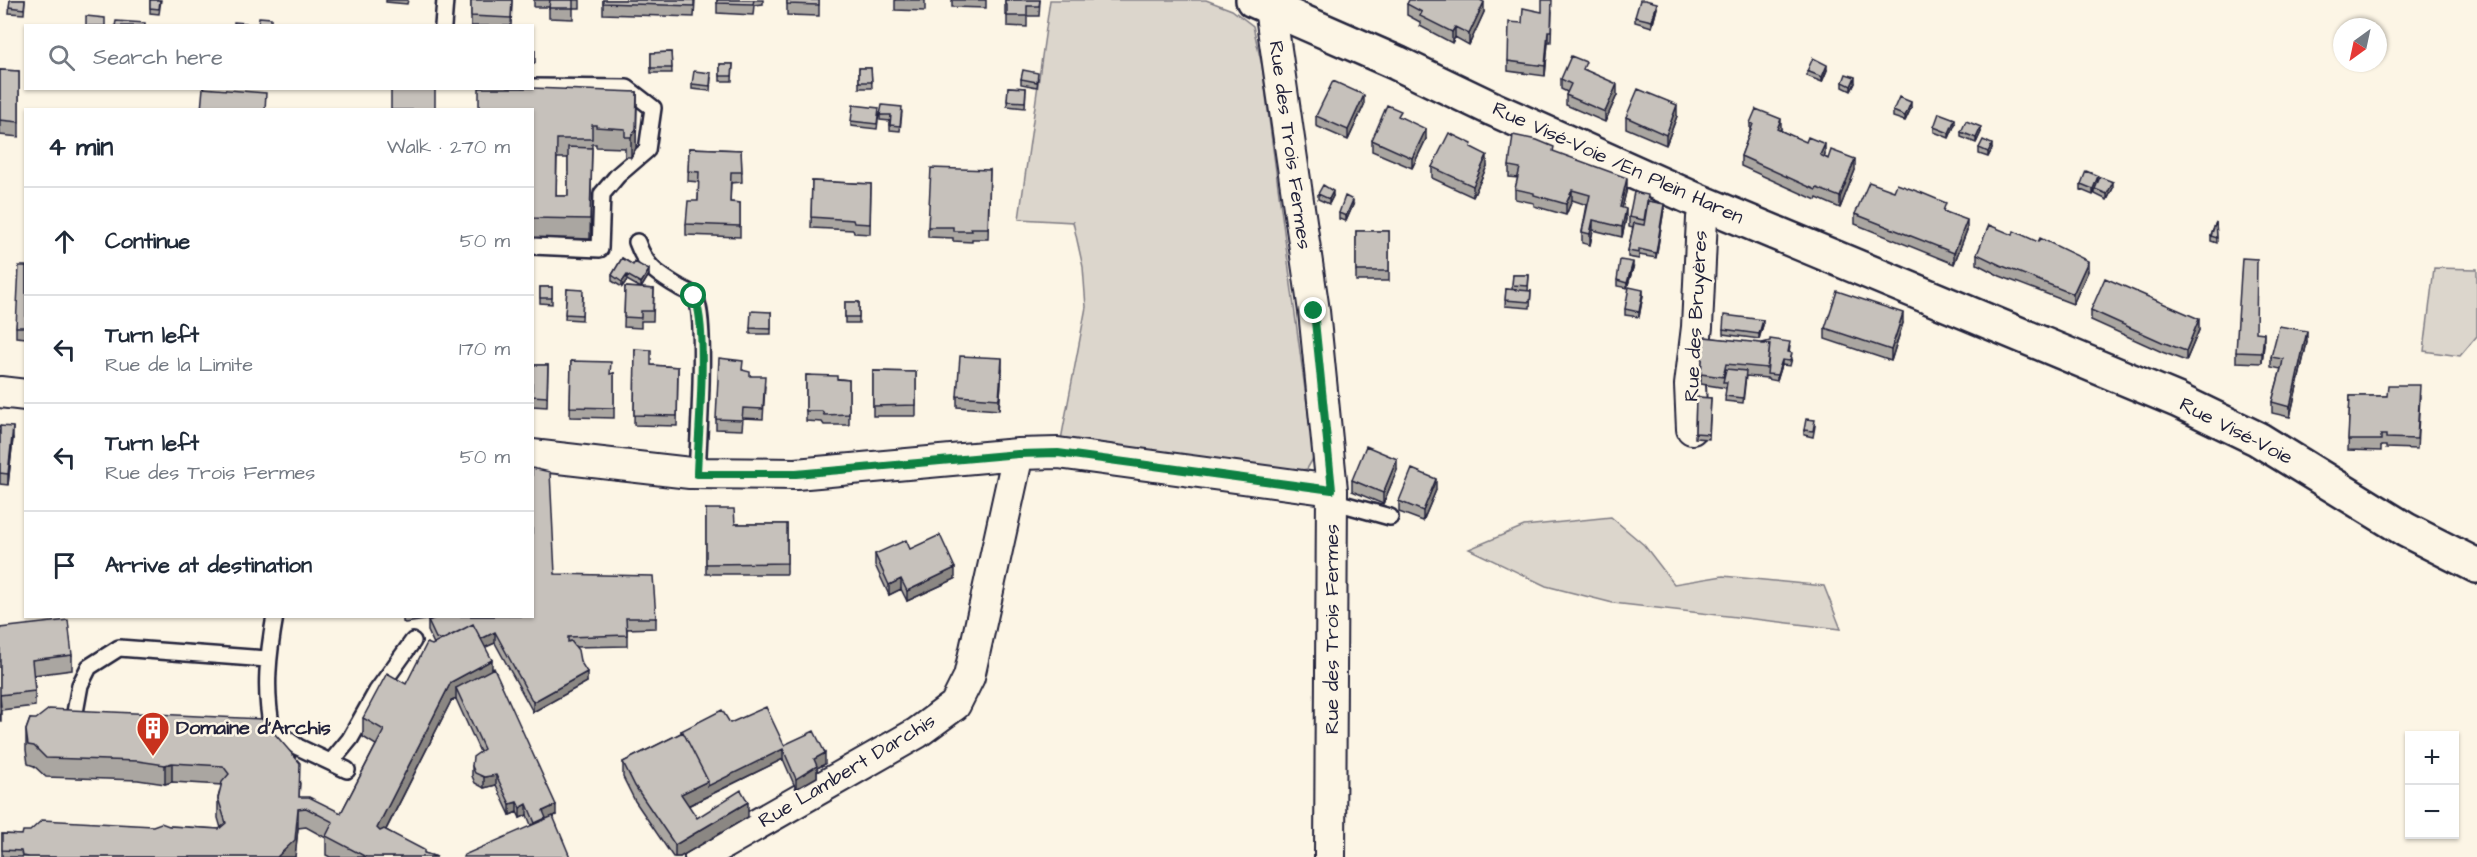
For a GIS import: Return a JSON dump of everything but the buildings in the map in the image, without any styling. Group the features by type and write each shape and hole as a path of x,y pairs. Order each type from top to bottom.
{"street":[{"name":"Rue Visé-Voie /En Plein Haren","path":"1259,2 1706,204 1982,318"},
{"name":"Rue des Trois Fermes","path":"1259,2 1314,311 1332,495 1330,857"},
{"name":"Rue des Bruyères","path":"1692,429 1690,385 1697,327 1702,218 1706,204"},
{"name":"Rue Visé-Voie","path":"1982,318 2177,400 2258,439 2406,530 2477,566"},
{"path":"0,392 24,395"},
{"path":"534,455 697,474 796,474 1018,454 1058,453 1332,495"},
{"name":"Rue Lambert Darchis","path":"700,857 917,733 955,705 969,677 1018,454"}],"lane":[{"path":"443,24 445,0"},
{"path":"534,87 627,88 652,108 647,150 618,175 602,194 600,249 534,246"},
{"path":"637,242 644,261 659,275 694,296 700,306 697,474"},
{"path":"1332,495 1390,517"},
{"path":"275,618 267,659 267,706 272,729 298,747 347,770"},
{"path":"331,762 350,739 377,691 413,641"},
{"path":"74,718 80,685 89,667 119,648 267,659"}],"shaded area":[{"path":"1050,0 1206,0 1232,10 1253,26 1262,66 1314,457 1307,469 1285,473 1060,445 1086,307 1083,267 1073,222 1019,219"},
{"path":"2434,268 2477,269 2477,336 2460,356 2424,351"},
{"path":"1611,517 1644,545 1674,584 1723,576 1824,586 1841,629 1613,603 1546,586 1469,549 1524,526"}],"place":[{"name":"Domaine d'Archis","path":"153,757"}],"route":[{"path":"694,296 700,306 701,345 697,474 796,474 1018,454 1058,453 1332,490 1314,311"}]}
